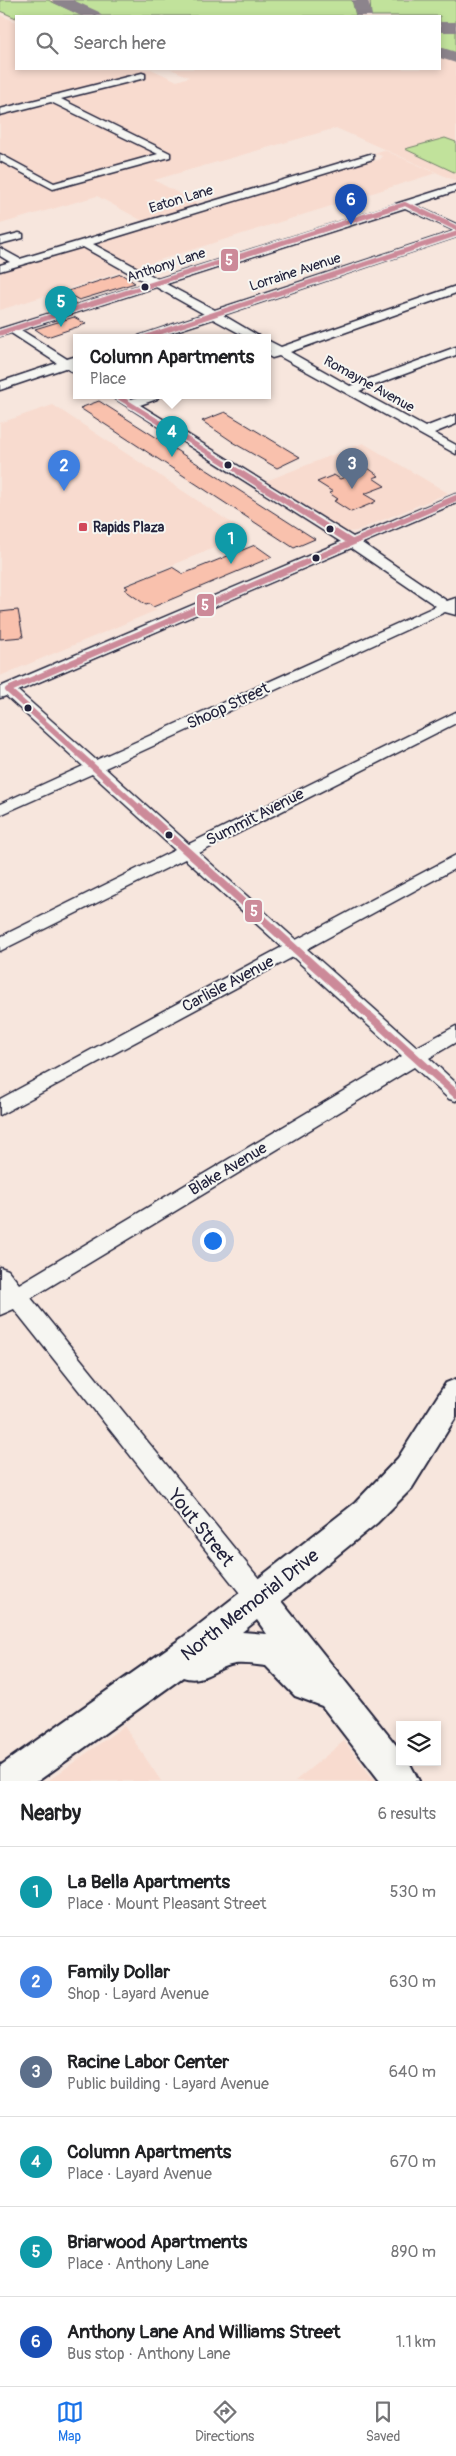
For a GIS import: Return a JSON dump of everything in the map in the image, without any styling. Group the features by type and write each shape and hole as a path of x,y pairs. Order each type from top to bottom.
{"main road":[{"name":"North Memorial Drive","path":"8,1781 180,1662 260,1599 383,1497 416,1458 456,1392"},
{"name":"Yout Street","path":"260,1599 402,1781"},
{"path":"180,1662 203,1662 219,1652 237,1648 269,1650 281,1656 307,1684 333,1695"}],"street":[{"path":"0,112 142,76"},
{"path":"0,157 53,186 167,155 53,99"},
{"name":"Eaton Lane","path":"0,268 370,157"},
{"name":"Anthony Lane","path":"0,333 456,188"},
{"path":"405,204 456,228"},
{"name":"Lorraine Avenue","path":"155,334 456,234"},
{"path":"0,242 19,236"},
{"path":"84,242 249,334"},
{"path":"0,251 18,262"},
{"path":"271,354 456,289"},
{"path":"12,330 73,364"},
{"name":"Romayne Avenue","path":"271,346 456,450"},
{"path":"349,390 456,351"},
{"path":"0,386 73,365"},
{"path":"122,399 453,607"},
{"path":"130,404 144,399"},
{"path":"425,432 456,419"},
{"path":"456,498 4,692 94,768 456,1094"},
{"name":"Shoop Street","path":"0,810 453,607"},
{"name":"Summit Avenue","path":"0,945 456,717"},
{"name":"Carlisle Avenue","path":"0,1108 456,860"},
{"name":"Blake Avenue","path":"8,1302 456,1033"},
{"name":"Yout Street","path":"0,1276 8,1302 260,1599"}],"shaded area":[{"path":"1,0 456,0 456,181 336,128 154,180 206,208 358,162 379,160 382,156 374,153 384,150 436,173 0,310 0,270 150,225 97,196 0,224 0,15 15,22 15,70 153,70 177,81 189,77 173,70 441,70 441,15 15,15 15,20 0,12"},
{"path":"53,405 248,534 124,585 157,610 0,676 0,423"},
{"path":"363,443 448,493 356,531 347,532 266,481"},
{"path":"124,1726 161,1781 48,1781"},
{"path":"344,1741 375,1781 295,1781"}],"green space":[{"path":"0,0 48,0 82,15 15,15 15,18 0,11"},
{"path":"73,0 352,0 356,15 100,15 75,5"},
{"path":"370,0 456,0 456,25 441,25 441,15 371,15"},
{"path":"441,29 456,29 456,55 441,49"},
{"path":"445,138 456,142 456,173 405,149"}],"building":[{"path":"121,274 135,283 79,300 65,292"},
{"path":"74,317 86,324 47,337 35,329"},
{"path":"99,401 315,539 294,548 80,408"},
{"path":"225,412 300,457 277,468 232,442 202,421"},
{"path":"368,468 379,476 373,478 385,486 364,494 376,501 351,512 334,501 338,499 329,493 333,492 317,482 334,475 340,479"},
{"path":"255,545 272,557 153,607 149,604 146,605 125,590 128,588 125,586 172,567 183,574"},
{"path":"18,610 23,637 0,639 0,612"}],"taxiway":[{"path":"60,0 91,15"},
{"path":"360,0 364,15"},
{"path":"441,27 456,27"},
{"path":"441,52 456,58"}],"transit line":[{"name":"5","path":"0,333 405,204 456,228"},
{"name":"5","path":"155,334 456,234"},
{"name":"5","path":"122,399 351,542"},
{"name":"5","path":"456,498 8,690 456,1094"}],"place":[{"name":"Anthony Lane And Williams Street","path":"351,225"},
{"name":"Briarwood Apartments","path":"61,327"},
{"name":"Column Apartments","path":"172,457"},
{"name":"Racine Labor Center","path":"352,489"},
{"name":"Family Dollar","path":"64,491"},
{"name":"Rapids Plaza","path":"83,527"},
{"name":"La Bella Apartments","path":"231,564"}]}
